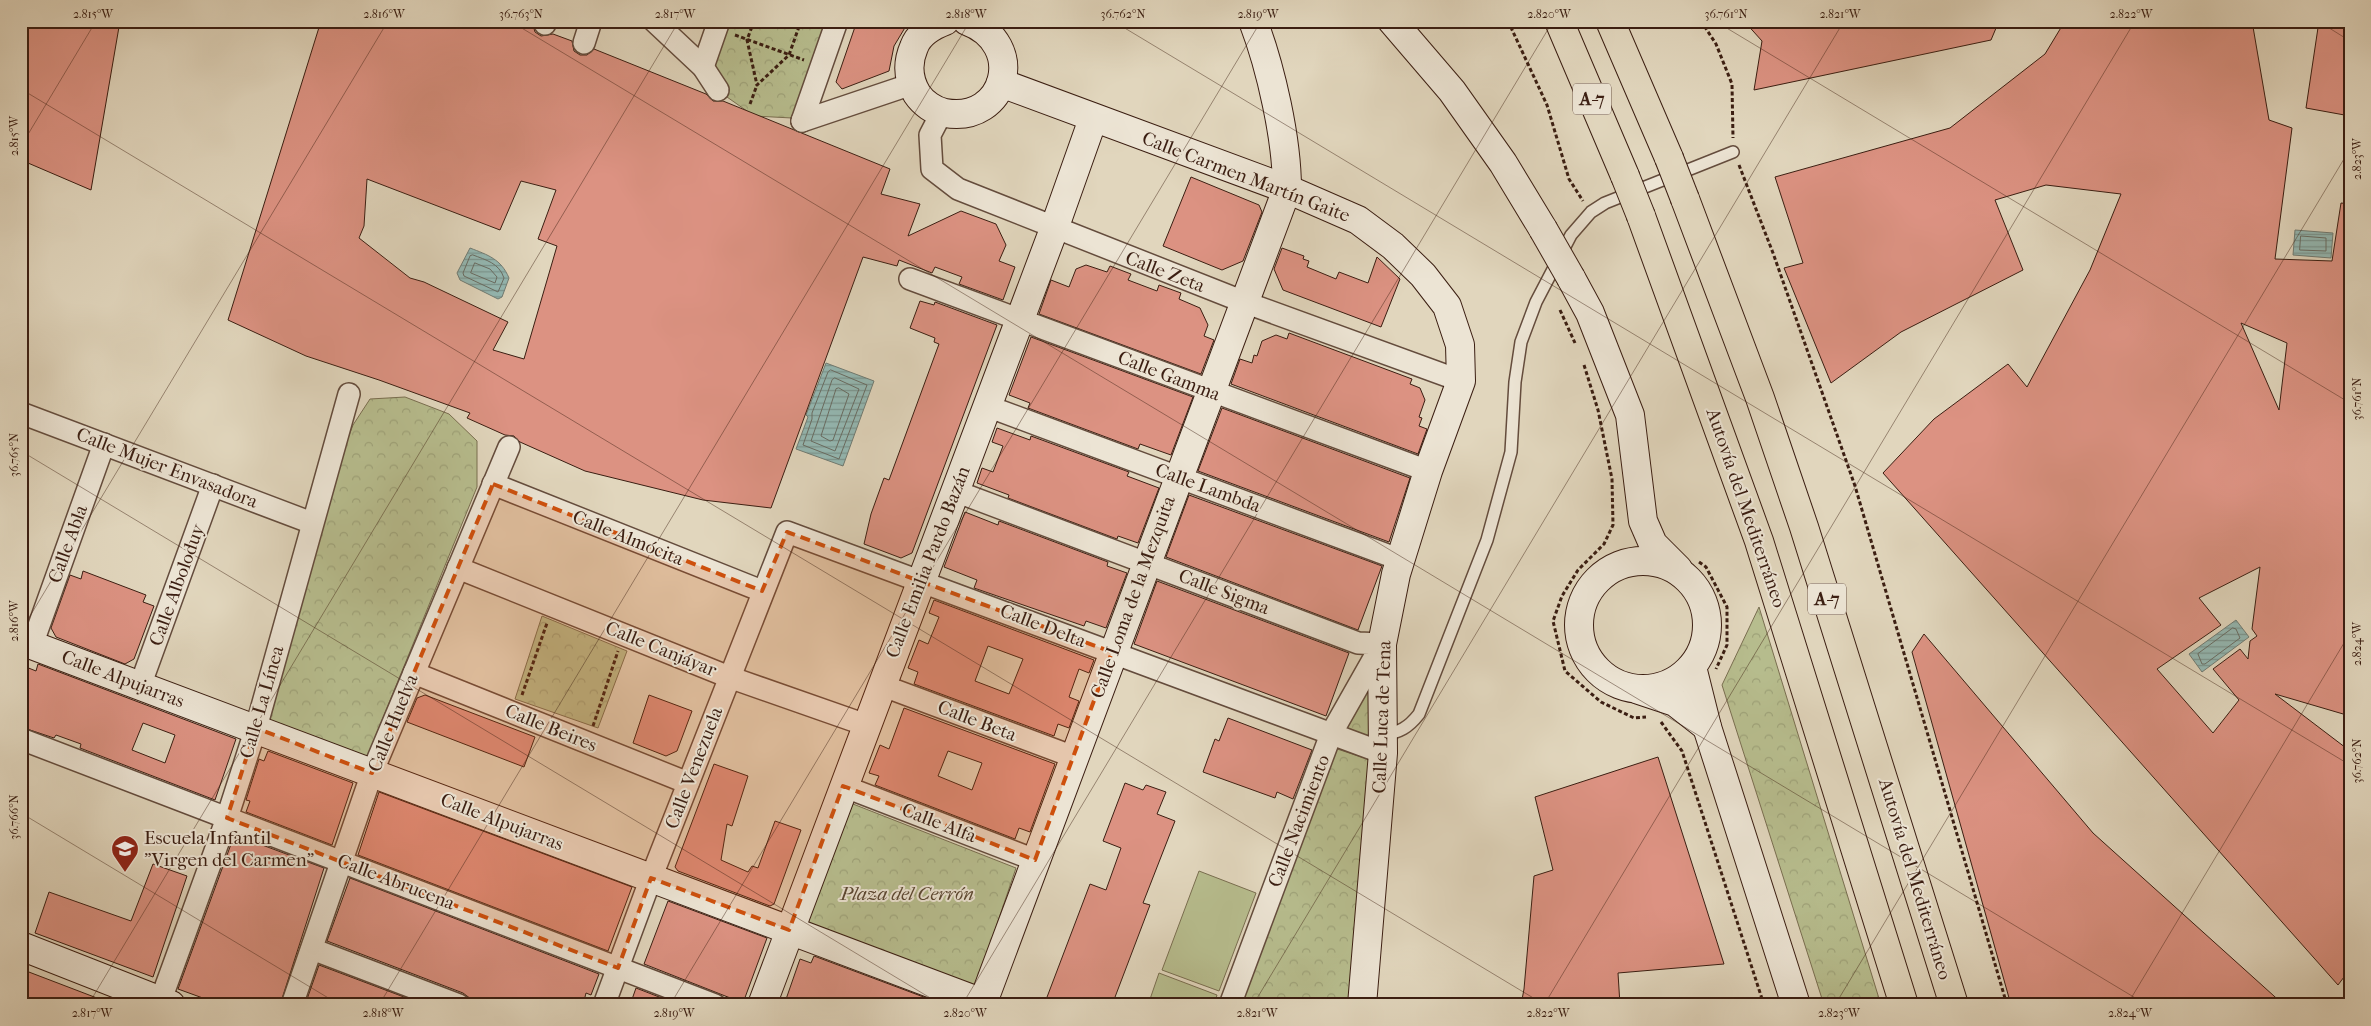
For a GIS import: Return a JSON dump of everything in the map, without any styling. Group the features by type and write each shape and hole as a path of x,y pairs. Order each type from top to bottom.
{"highway":[{"name":"Autovía del Mediterráneo","path":"1559,21 1641,216 1760,541 1904,1005"},
{"name":"Autovía del Mediterráneo","path":"1610,21 1669,158 1760,398 1804,527 1954,1005"}],"street":[{"path":"584,43 591,21"},
{"path":"654,21 703,67 718,90"},
{"path":"837,21 802,121 912,84"},
{"path":"945,21 929,29 915,44 910,56 909,70 912,84 919,96 929,106 942,112 956,115 977,109 994,96 1001,83 1004,67 1001,50 992,36 980,26 967,21"},
{"path":"1253,21 1264,49 1273,94 1286,167 1286,189"},
{"path":"1392,21 1452,90 1503,163 1590,313 1630,415 1643,521 1653,544 1689,566 1706,611 1707,631 1703,650 1703,672 1707,727 1796,1005"},
{"path":"703,67 717,25"},
{"name":"Calle Carmen Martín Gaite","path":"1001,83 1093,119 1286,189 1358,220 1393,246 1423,275 1447,306 1460,344 1462,381"},
{"name":"Calle Zeta","path":"942,112 930,135 932,169 958,189 1054,229 1244,302 1462,381"},
{"name":"Calle Emilia Pardo Bazán","path":"762,1005 1054,229 1093,119"},
{"name":"Calle Loma de la Mezquita","path":"982,1004 1286,189"},
{"name":"Calle Gamma","path":"910,279 1210,392 1428,471"},
{"name":"Calle Luca de Tena","path":"1362,1005 1383,744 1382,644 1401,560 1428,471 1462,381"},
{"name":"Calle La Línea","path":"164,1003 256,728 349,394"},
{"name":"Calle Lambda","path":"987,406 1401,560"},
{"name":"Calle Mujer Envasadora","path":"21,413 312,523"},
{"name":"Calle Abla","path":"26,643 104,444"},
{"name":"Calle Huelva","path":"292,1005 372,773 509,447"},
{"name":"Calle Almócita","path":"493,484 762,591"},
{"name":"Calle Alboloduy","path":"140,686 213,485"},
{"name":"Calle Sigma","path":"955,491 1358,643 1382,644"},
{"path":"1619,564 1643,521"},
{"name":"Calle Delta","path":"787,532 1331,734 1383,744"},
{"name":"Calle Venezuela","path":"604,1005 762,591 787,532"},
{"path":"1689,566 1672,566 1654,561 1636,560 1619,564 1600,576 1586,592 1579,612 1578,634 1585,654 1598,671 1616,683 1675,702 1707,727"},
{"name":"Calle Canjáyar","path":"458,568 729,677 866,725"},
{"name":"Calle Alpujarras","path":"26,643 256,728 982,1004"},
{"name":"Calle Nacimiento","path":"1230,1005 1331,734 1382,644"},
{"path":"1636,689 1657,688 1703,672"},
{"name":"Calle Beires","path":"414,673 688,783"},
{"name":"Calle Beta","path":"882,685 1074,757"},
{"name":"Calle Abrucena","path":"21,739 715,1005"},
{"name":"Calle Alfa","path":"843,786 1035,860"},
{"path":"21,946 164,1003"},
{"path":"312,949 459,1005"}],"lane":[{"path":"1383,744 1409,726 1419,714 1487,540 1511,452 1515,382 1521,342 1536,302 1571,235 1591,212 1605,203 1733,152"}],"path":[{"path":"754,21 747,40 757,84"},
{"path":"750,104 757,84 789,55 801,21"},
{"path":"1508,21 1547,105 1568,178 1591,212"},
{"path":"1701,21 1716,44 1732,84 1733,152 1773,253 1855,486 2007,1005"},
{"path":"717,25 747,40 821,66"},
{"path":"1557,303 1577,347"},
{"path":"1581,356 1598,410 1612,479 1613,525 1604,544 1578,570 1562,596 1553,621 1558,649 1565,671 1601,702 1634,718 1649,717"},
{"path":"1689,566 1706,567 1728,607 1727,645 1703,672"},
{"path":"516,714 553,606"},
{"path":"588,742 624,634"},
{"path":"1656,716 1682,751 1764,1005"}],"highlighted area":[{"path":"493,484 762,591 787,532 1112,652 1035,860 843,786 789,930 651,878 618,968 227,818 256,728 372,773"}],"green space":[{"path":"730,21 826,21 792,118 754,116 727,97 714,66"},
{"path":"405,397 449,414 477,441 477,487 365,762 269,723 341,456 353,425 370,399"},
{"path":"1759,607 1881,1005 1824,1005 1722,685"},
{"path":"542,616 627,651 598,728 515,699"},
{"path":"1377,666 1369,736 1342,729"},
{"path":"1334,748 1374,761 1353,1005 1237,1005"},
{"name":"Plaza del Cerrón","path":"853,804 1016,868 975,989 802,923"},
{"path":"1199,871 1256,893 1219,991 1162,970"},
{"path":"1159,973 1217,995 1214,1005 1148,1005"}],"water":[{"path":"2295,230 2333,233 2331,258 2293,255"},
{"path":"470,248 493,258 506,272 509,278 502,297 498,299 460,280 457,273"},
{"path":"826,363 874,381 843,466 796,449 808,417 806,415"},
{"path":"2236,620 2249,637 2202,672 2189,654"}],"building":[{"path":"21,21 120,21 91,190 21,160"},
{"path":"321,21 522,21 533,25 535,32 541,36 553,34 572,41 574,51 580,55 587,55 594,49 706,94 713,101 723,101 890,169 881,194 920,204 908,236 961,211 996,224 1006,245 999,261 1015,267 1003,300 959,284 962,277 935,267 932,273 899,260 897,266 863,257 771,508 703,500 585,471 520,442 514,436 505,435 467,418 470,413 306,356 228,320","holes":["367,179 500,230 521,181 556,190 538,239 557,246 524,359 493,350 508,322 424,282 410,278 359,238 364,226"]},
{"path":"857,21 909,21 894,46 889,71 842,89 836,82"},
{"path":"1744,21 1999,21 1991,40 1754,90 1762,41"},
{"path":"2065,21 2252,21 2269,120 2292,128 2275,259 2332,261 2341,203 2350,204 2350,716 2275,694 2350,751 2350,969 2338,985 1883,473 1934,419 2008,364 2027,387 2090,270 2121,194 2046,185 1995,200 2023,270 1901,332 1831,383 1784,268 1803,263 1775,177 1950,128 2045,54","holes":["2241,323 2287,343 2279,410","2260,567 2252,629 2257,636 2250,641 2248,659 2240,649 2213,669 2239,700 2213,733 2157,669 2221,625 2199,598"]},
{"path":"2319,21 2350,21 2350,116 2306,108"},
{"path":"1191,177 1259,205 1262,212 1243,261 1222,270 1163,246"},
{"path":"1282,248 1304,256 1303,259 1309,261 1307,267 1336,279 1339,272 1368,283 1377,257 1400,279 1381,327 1283,290 1274,269"},
{"path":"1086,265 1107,272 1110,266 1131,274 1128,280 1157,291 1159,285 1181,293 1179,299 1200,308 1208,325 1204,336 1214,340 1201,374 1039,314 1051,280 1069,287 1076,269"},
{"path":"920,301 934,305 935,302 997,325 912,553 901,558 864,544 871,514 884,478 889,480 939,344 934,342 935,338 910,328"},
{"path":"1289,333 1412,379 1410,384 1420,388 1425,400 1419,417 1422,418 1419,426 1427,429 1418,454 1231,384 1240,359 1252,363 1254,355 1257,356 1262,341 1276,335 1287,339"},
{"path":"1031,337 1193,397 1171,455 1140,444 1138,449 1028,408 1030,403 1009,395"},
{"path":"1222,408 1410,478 1389,542 1198,471"},
{"path":"997,428 1030,440 1031,436 1129,472 1127,476 1159,488 1138,543 1118,536 1117,539 1008,498 1009,495 977,483 982,468 993,472 1003,446 992,442"},
{"path":"1189,495 1382,566 1358,630 1166,557"},
{"path":"965,512 998,525 999,521 1108,562 1107,566 1127,573 1106,628 1086,621 1084,626 974,588 977,580 944,567"},
{"path":"83,571 146,595 143,602 154,606 134,659 125,664 56,637 51,628 70,575 81,579"},
{"path":"1157,581 1349,653 1326,716 1134,644"},
{"path":"934,600 1094,660 1089,673 1079,669 1069,697 1079,701 1069,728 1058,724 1054,736 914,684 918,672 908,668 919,640 928,644 939,617 929,613","holes":["988,646 1023,659 1009,694 975,681"]},
{"path":"1924,634 2093,833 2284,1005 2011,1005 1912,652"},
{"path":"38,664 236,739 215,800 80,748 81,744 56,735 54,738 21,727 21,665 36,671","holes":["143,723 175,735 165,763 132,750"]},
{"path":"425,695 535,737 524,767 407,722 417,698"},
{"path":"649,695 692,711 677,751 666,756 633,743"},
{"path":"904,708 1055,764 1030,832 1019,828 1015,839 875,785 879,776 869,773 880,745 889,749","holes":["948,751 982,763 972,790 938,776"]},
{"path":"1228,718 1312,750 1293,799 1277,792 1275,798 1203,772 1215,739 1219,741"},
{"path":"268,751 353,783 332,845 246,812 250,801 246,800 259,759 264,761"},
{"path":"1658,757 1724,964 1618,973 1620,1005 1521,1005 1534,876 1553,870 1535,797"},
{"path":"714,764 748,776 732,826 727,824 721,860 748,872 752,866 758,868 775,821 801,830 774,904 770,906 678,871 675,867"},
{"path":"1125,783 1143,790 1146,785 1166,792 1157,814 1175,821 1143,903 1150,905 1112,1005 1044,1005 1090,884 1106,890 1121,848 1103,841"},
{"path":"379,792 632,887 608,951 358,855"},
{"path":"234,836 324,868 280,1005 222,1005 178,989"},
{"path":"153,864 187,876 153,977 35,933 49,892 131,921"},
{"path":"350,878 599,974 591,995 586,993 583,1005 485,1005 463,993 327,941"},
{"path":"668,901 767,938 743,1003 644,964"},
{"path":"814,956 937,1002 937,1005 784,1005 800,959 811,963"},
{"path":"319,965 412,1000 411,1005 305,1005"},
{"path":"21,969 110,1003 110,1005 21,1005"},
{"path":"636,988 667,1000 664,1005 630,1005"}],"place":[{"name":"Escuela Infantil \"Virgen del Carmen\"","path":"125,873"}]}
